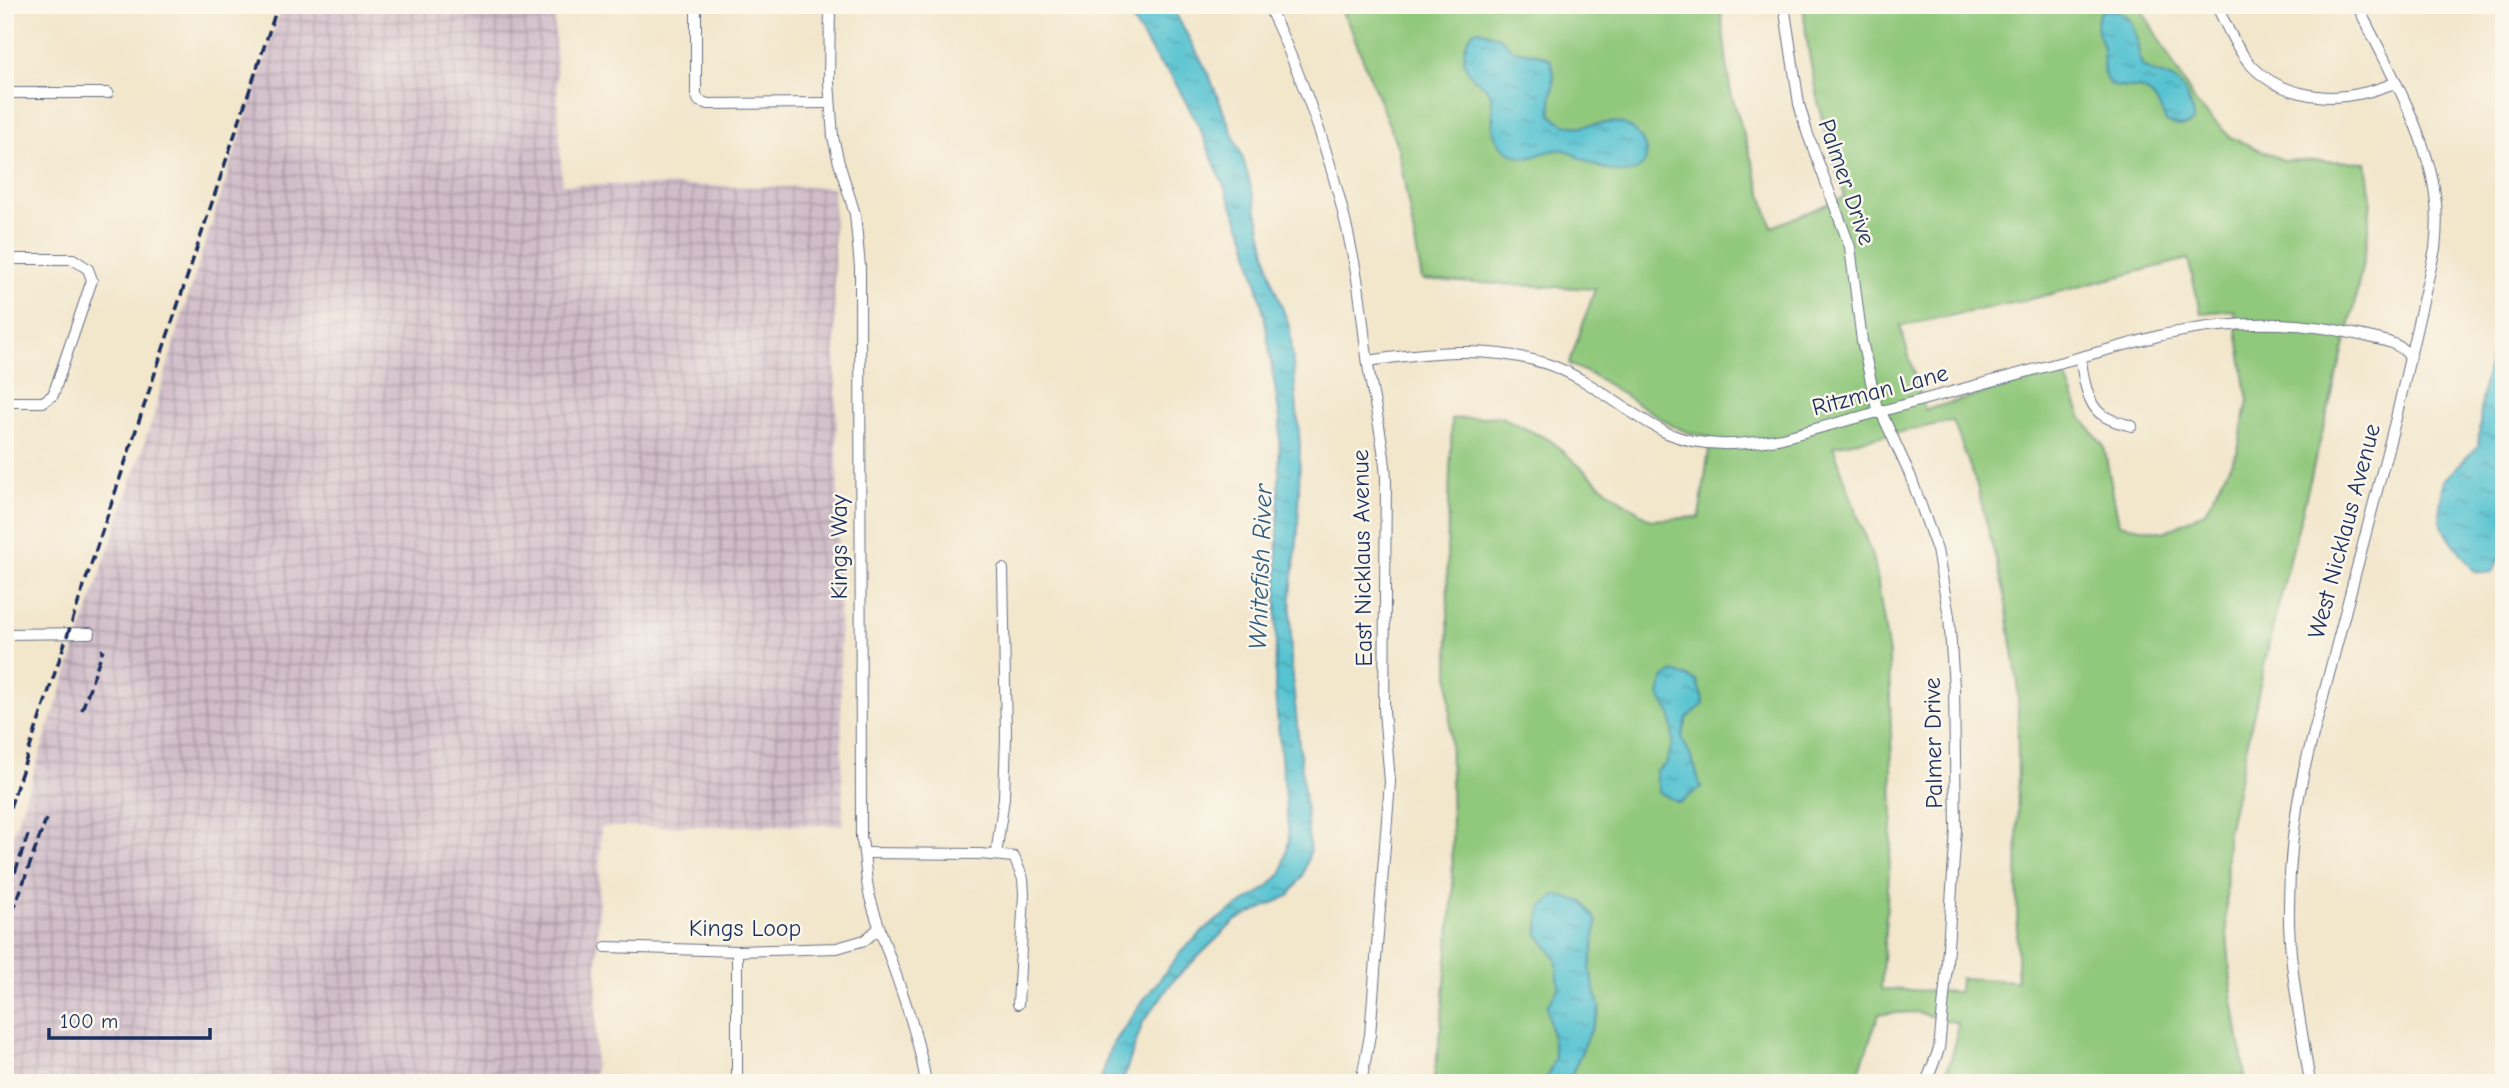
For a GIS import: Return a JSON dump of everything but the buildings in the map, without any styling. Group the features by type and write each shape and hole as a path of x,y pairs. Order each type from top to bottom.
{"street":[{"path":"696,5 696,94 699,101 708,104 830,103"},
{"name":"Kings Way","path":"830,5 830,103 836,150 855,214 860,267 861,837 866,882 879,928 909,1010 926,1083"},
{"name":"East Nicklaus Avenue","path":"1268,5 1306,90 1344,217 1355,267 1384,449 1384,711 1390,782 1370,1035 1361,1083"},
{"name":"Palmer Drive","path":"1784,5 1799,104 1850,247 1862,341 1879,413 1910,475 1937,550 1949,616 1954,687 1956,829 1939,1049 1926,1083"},
{"path":"2217,5 2239,48 2251,64 2266,78 2284,88 2305,94 2337,96 2357,95 2395,83"},
{"name":"West Nicklaus Avenue","path":"2310,1083 2289,926 2290,866 2297,806 2410,358 2435,249 2437,211 2423,145 2357,5"},
{"path":"5,93 108,93"},
{"path":"5,259 73,259 88,269 92,280 54,395 43,402 5,402"},
{"name":"Ritzman Lane","path":"1368,361 1456,351 1522,357 1572,374 1665,432 1686,440 1745,444 1782,438 1879,413 2189,329 2256,323 2309,325 2347,332 2402,348 2410,358"},
{"path":"2081,357 2087,388 2097,412 2111,420 2132,426"},
{"path":"996,855 1004,798 1006,737 1003,569"},
{"path":"5,634 90,634"},
{"path":"864,853 1014,857 1023,879 1018,1004"},
{"name":"Kings Loop","path":"606,947 737,951 847,947 865,940 879,928"},
{"path":"737,951 737,1083"}],"shaded area":[{"path":"282,5 554,5 562,184 833,187 843,825 601,827 594,1083 5,1083 5,858 152,420 183,312"}],"green space":[{"path":"1338,5 1720,5 1730,89 1772,227 1845,197 1818,102 1803,5 2139,5 2196,103 2230,137 2283,160 2366,162 2371,199 2367,242 2352,316 2271,634 2227,836 2226,920 2232,994 2246,1083 1942,1083 1953,1053 1958,1023 1915,1012 1879,1014 1855,1083 1433,1083 1440,1039 1453,892 1447,553 1452,419 1499,416 1550,440 1609,492 1651,520 1699,517 1711,437 1673,426 1596,377 1569,364 1595,289 1422,280 1398,148 1351,29","holes":["2188,259 2201,313 2234,310 2248,401 2238,450 2205,512 2164,532 2119,524 2104,447 2082,418 2063,371 1925,410 1900,326 2027,300","1953,421 1977,486 2004,591 2018,684 2017,981 1960,978 1959,992 1881,989 1893,814 1889,655 1875,565 1833,446"]}],"water":[{"path":"1123,5 1171,5 1208,73 1244,162 1273,284 1290,328 1300,445 1298,533 1291,594 1291,665 1310,852 1302,877 1289,896 1236,920 1173,981 1143,1022 1122,1083 1100,1083 1110,1049 1142,1002 1181,952 1211,924 1268,887 1282,873 1289,840 1275,694 1280,420 1264,314 1246,239 1199,126 1171,75 1159,63"},
{"path":"2104,10 2116,11 2130,21 2142,66 2174,80 2182,88 2192,111 2193,122 2180,126 2166,122 2156,100 2148,92 2109,84 2104,72 2103,51 2097,27 2100,13"},
{"path":"1480,30 1501,38 1513,50 1550,59 1554,73 1551,115 1573,126 1608,123 1625,125 1637,133 1644,145 1646,157 1642,166 1630,172 1613,171 1596,166 1566,150 1528,158 1520,157 1504,148 1494,133 1491,95 1486,87 1469,73 1464,61 1469,37 1473,31"},
{"path":"2504,311 2504,550 2492,573 2475,572 2441,526 2440,507 2444,480 2478,446 2483,388"},
{"path":"1675,672 1697,681 1704,704 1687,718 1682,738 1701,787 1679,803 1659,792 1656,771 1666,764 1673,742 1671,714 1659,695 1664,677"},
{"path":"1555,895 1583,902 1597,922 1590,971 1600,1010 1568,1083 1545,1083 1555,1057 1547,1006 1559,987 1556,958 1538,934 1541,908"}],"railway":[{"path":"5,822 278,5"},
{"path":"82,710 103,649"},
{"path":"5,925 15,906 46,819"},
{"path":"5,901 28,835"}],"water label":[{"name":"Whitefish River","path":"1260,567"}]}
